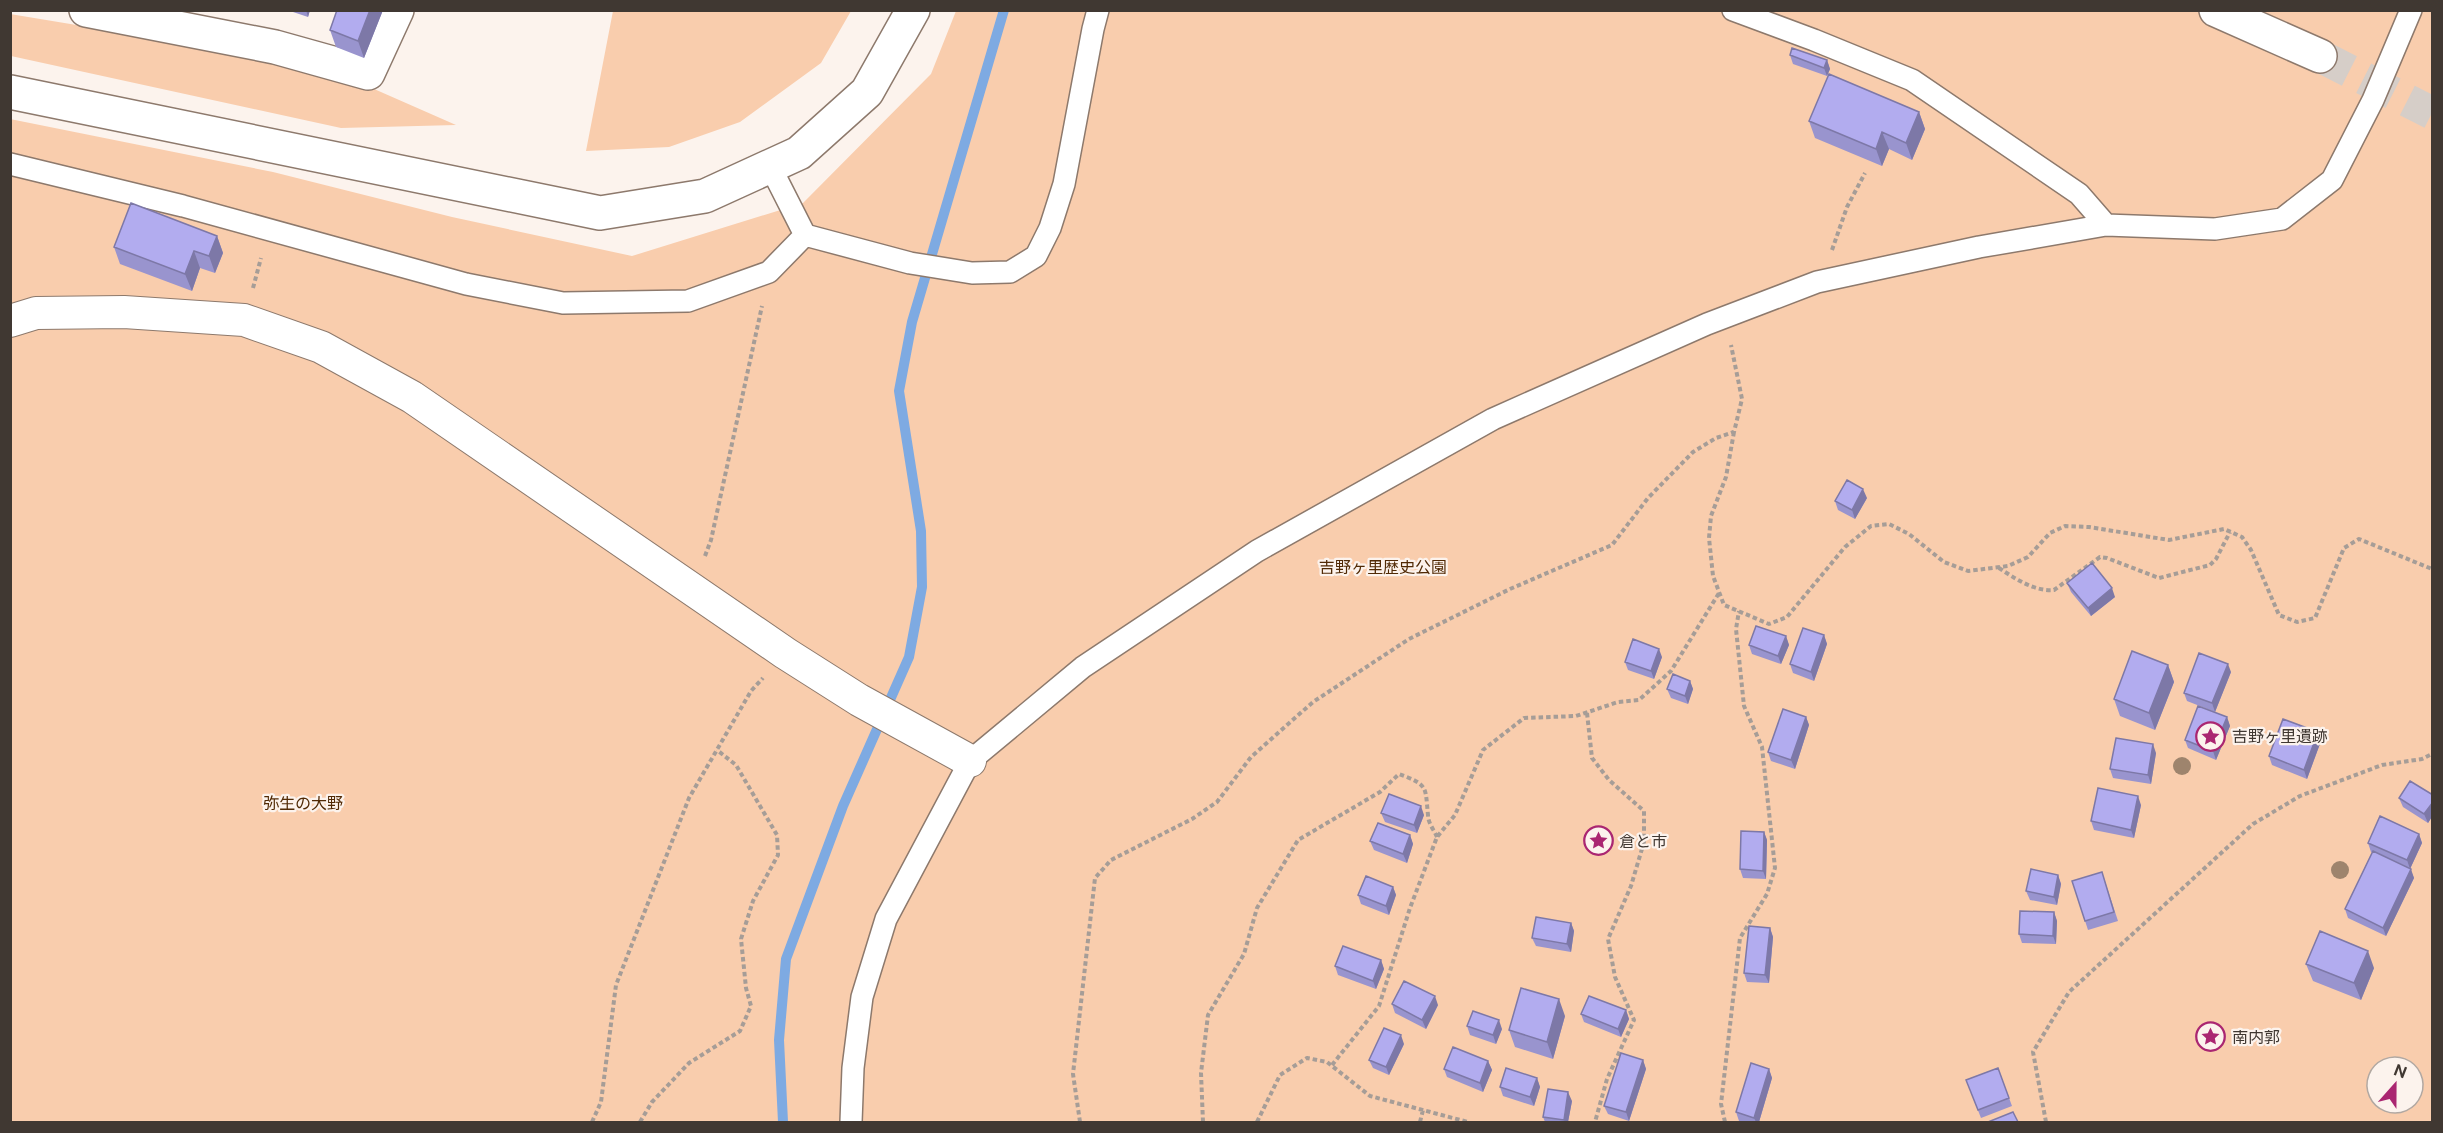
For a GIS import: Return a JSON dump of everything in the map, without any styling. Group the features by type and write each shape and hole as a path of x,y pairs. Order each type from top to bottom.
{"street":[{"path":"86,10 275,47 368,74 398,10"},
{"path":"10,92 600,213 705,196 799,153 867,92 912,10"},
{"path":"2216,10 2320,56"},
{"path":"10,321 36,313 124,312 244,320 321,347 412,397 785,653 859,700 970,761"}],"lane":[{"path":"770,166 805,235 910,263 972,273 1010,272 1036,256 1050,228 1064,184 1098,10"},
{"path":"1733,10 1912,80 2079,194 2106,225"},
{"path":"851,1122 853,1068 862,997 886,919 970,761 1083,667 1257,551 1493,419 1725,318 1817,282 1979,248 2106,225 2215,229 2282,219 2332,180 2373,100 2412,10"},
{"path":"10,164 183,206 466,284 563,303 688,301 769,272 805,235"}],"path":[{"path":"1817,282 1829,258 1847,207 1865,173"},
{"path":"244,320 269,231"},
{"path":"691,590 711,540 769,272"},
{"path":"1725,318 1742,399 1726,477 1711,516 1713,576 1724,605 1768,624 1787,617 1845,547 1871,526 1889,524 1909,534 1944,562 1968,571 2008,566 2028,557 2050,533 2065,526 2089,527 2169,540 2209,530 2224,530 2242,537 2251,550 2279,615 2297,622 2314,618 2344,548 2359,539 2433,569"},
{"path":"1080,1122 1073,1074 1095,878 1111,860 1192,819 1217,802 1251,757 1313,702 1409,639 1510,589 1612,545 1648,498 1693,452 1716,438 1734,432"},
{"path":"1998,567 2018,580 2049,591 2054,590 2100,558 2107,558 2159,578 2210,565 2216,559 2230,532"},
{"path":"1332,1065 1379,1006 1410,908 1437,837 1455,814 1483,750 1524,718 1576,716 1618,702 1639,700 1671,671 1719,592"},
{"path":"1725,1122 1721,1104 1740,938 1767,894 1775,868 1762,747 1744,706 1736,629 1739,611"},
{"path":"592,1122 601,1102 616,985 689,798 751,691 785,653"},
{"path":"1587,712 1592,758 1609,780 1644,811 1644,842 1631,886 1608,939 1616,977 1634,1020 1607,1079 1595,1122"},
{"path":"639,1122 652,1102 689,1063 740,1031 751,1006 746,988 741,939 753,901 778,855 777,835 736,765 717,750"},
{"path":"2046,1122 2033,1052 2069,992 2253,824 2300,796 2382,765 2422,759 2433,754"},
{"path":"1203,1122 1201,1073 1208,1015 1244,954 1257,908 1298,840 1380,792 1399,774 1416,780 1428,794 1428,818 1437,837"},
{"path":"1257,1122 1280,1075 1307,1058 1332,1065 1370,1096 1468,1122"},
{"path":"1420,1122 1423,1110"}],"green space":[{"path":"613,10 851,11 821,63 740,122 669,147 586,151"},
{"name":"吉野ヶ里歴史公園","path":"956,11 2432,11 2432,1122 11,1122 10,119 273,172 452,217 632,256 803,203 931,74"},
{"path":"10,14 179,42 365,85 456,125 341,128 11,56"}],"building":[{"path":"337,10 370,10 358,41 330,30"},
{"path":"1792,48 1827,60 1824,68 1790,55"},
{"path":"1829,74 1919,112 1906,143 1882,132 1876,149 1809,121"},
{"path":"131,203 217,236 209,256 194,251 185,274 114,247"},
{"path":"1847,480 1863,489 1852,510 1835,501"},
{"path":"2092,563 2112,588 2088,608 2067,583"},
{"path":"1756,626 1786,636 1778,656 1749,645"},
{"path":"1803,628 1824,635 1811,672 1790,664"},
{"path":"1633,639 1659,649 1651,671 1625,662"},
{"path":"2132,651 2168,665 2149,713 2114,699"},
{"path":"2199,653 2228,664 2212,703 2184,693"},
{"path":"1673,674 1690,681 1685,696 1667,689"},
{"path":"2198,706 2227,717 2213,751 2185,740"},
{"path":"1783,709 1806,717 1791,760 1768,752"},
{"path":"2283,719 2318,732 2304,770 2269,756"},
{"path":"2116,738 2153,744 2148,775 2110,769"},
{"path":"2410,781 2433,795 2433,802 2424,814 2399,798"},
{"path":"2098,788 2138,796 2131,830 2091,821"},
{"path":"1389,794 1421,806 1414,825 1381,813"},
{"path":"2380,816 2419,834 2407,860 2368,843"},
{"path":"1378,823 1410,835 1403,854 1370,841"},
{"path":"1741,831 1764,832 1763,871 1740,869"},
{"path":"2373,851 2411,869 2383,928 2345,909"},
{"path":"2031,869 2058,875 2054,897 2026,891"},
{"path":"2102,872 2114,912 2085,921 2072,881"},
{"path":"1366,876 1393,887 1386,906 1358,895"},
{"path":"2020,911 2054,912 2053,936 2019,934"},
{"path":"1536,917 1571,923 1567,944 1532,938"},
{"path":"1749,926 1770,928 1765,975 1744,973"},
{"path":"2320,931 2368,951 2354,983 2306,964"},
{"path":"1343,946 1381,960 1373,981 1335,966"},
{"path":"1404,981 1435,996 1422,1020 1392,1004"},
{"path":"1521,988 1559,999 1547,1042 1509,1030"},
{"path":"1589,996 1626,1010 1618,1029 1581,1014"},
{"path":"1473,1011 1499,1020 1493,1035 1467,1026"},
{"path":"1384,1028 1401,1035 1386,1067 1369,1060"},
{"path":"1453,1047 1488,1061 1480,1083 1444,1069"},
{"path":"1621,1053 1643,1060 1626,1112 1604,1106"},
{"path":"1751,1063 1769,1069 1754,1118 1736,1112"},
{"path":"1506,1068 1537,1078 1530,1097 1500,1087"},
{"path":"1998,1068 2009,1098 1978,1110 1966,1080"},
{"path":"1548,1089 1568,1092 1564,1120 1543,1117"},
{"path":"2013,1112 2018,1122 1988,1122"}],"waterway":[{"path":"783,1122 779,1040 786,959 843,806 909,657 922,587 921,531 899,391 912,322 1004,10"}],"tunnel":[{"path":"2320,56 2432,113"}],"place":[{"name":"吉野ヶ里遺跡","path":"2211,736"},
{"name":"倉と市","path":"1598,841"},
{"name":"南内郭","path":"2211,1037"}],"park label":[{"name":"弥生の大野","path":"303,803"}]}
